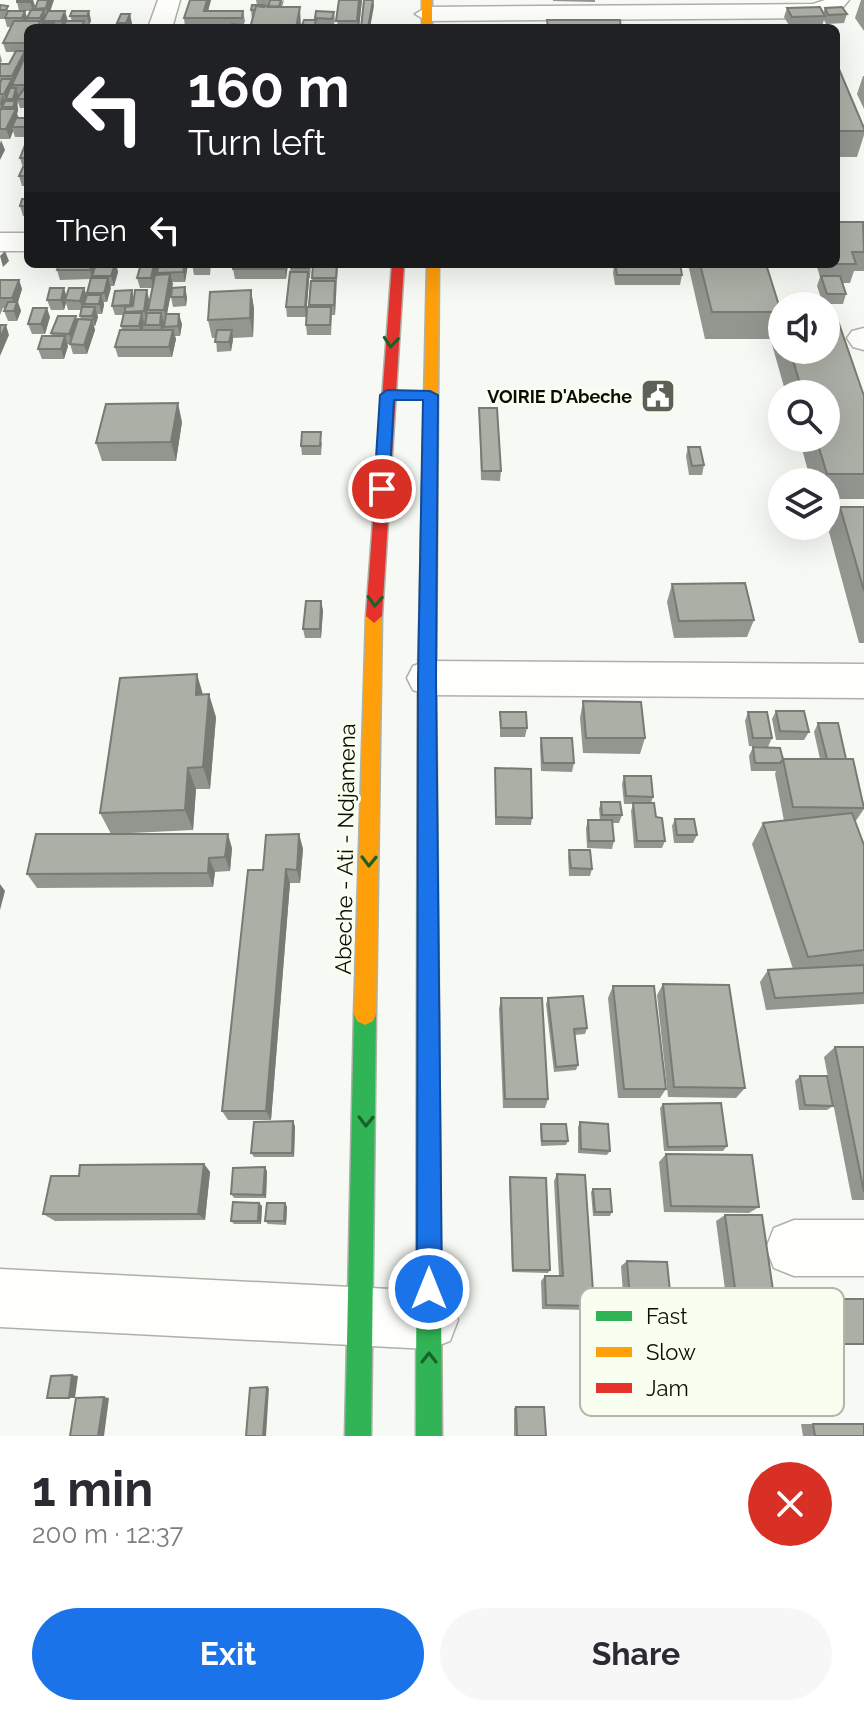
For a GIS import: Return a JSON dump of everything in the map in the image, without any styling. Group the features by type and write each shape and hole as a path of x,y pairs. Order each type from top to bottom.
{"highway":[{"name":"Abeche - Ati - Ndjamena","path":"398,268 427,678 429,1436"},
{"name":"Abeche - Ati - Ndjamena","path":"358,1436 363,1316 371,676 409,395 432,268"}],"street":[{"path":"161,24 169,0"},
{"path":"427,14 813,11 831,7 838,0"},
{"path":"0,242 24,242"},
{"path":"427,678 864,681"},
{"path":"794,1248 864,1248"},
{"path":"0,1298 429,1320"}],"building":[{"path":"38,0 48,0 46,8 35,9"},
{"path":"190,0 207,0 204,11 243,11 242,18 184,18"},
{"path":"270,0 281,0 279,7 268,7"},
{"path":"339,0 359,0 357,21 336,21"},
{"path":"364,0 373,0 369,24 361,24"},
{"path":"256,6 300,7 297,24 251,24"},
{"path":"820,7 825,16 792,17 787,8"},
{"path":"842,7 847,14 828,15 825,8"},
{"path":"31,10 44,10 40,18 27,18"},
{"path":"8,11 25,11 22,18 5,18"},
{"path":"48,11 65,11 61,21 43,21"},
{"path":"72,11 89,11 87,16 70,16"},
{"path":"316,11 334,12 332,19 315,18"},
{"path":"121,14 130,14 126,23 117,23"},
{"path":"304,20 316,20 315,24 302,24"},
{"path":"547,20 620,20 620,24 548,24"},
{"path":"14,21 40,21 39,24 24,24 24,43 3,43"},
{"path":"66,21 84,21 83,24 65,24"},
{"path":"16,51 24,51 12,76 0,76 0,64 9,64"},
{"path":"24,59 24,85 12,85"},
{"path":"840,71 864,128 864,131 840,131"},
{"path":"2,79 12,79 4,94 0,94 0,83"},
{"path":"10,88 16,88 13,99 6,99"},
{"path":"5,101 15,101 13,107 2,107"},
{"path":"1,109 16,109 6,129 0,129"},
{"path":"16,118 24,118 24,127 12,127"},
{"path":"840,222 863,222 864,252 852,252 856,264 840,264"},
{"path":"58,268 91,268 90,270"},
{"path":"95,268 114,268 111,276 92,276"},
{"path":"140,268 153,268 151,278 137,278"},
{"path":"158,268 184,268 183,272 157,273"},
{"path":"233,268 285,268 285,269"},
{"path":"313,268 337,268 336,278 312,278"},
{"path":"616,268 681,268 682,275 617,275"},
{"path":"701,268 767,268 775,292 768,292 768,312 712,312"},
{"path":"290,272 308,272 305,307 286,307"},
{"path":"170,274 164,310 148,310 155,275"},
{"path":"821,276 840,276 846,294 826,292"},
{"path":"91,278 108,278 104,293 87,293"},
{"path":"0,280 19,280 12,298 0,298"},
{"path":"311,281 335,281 334,305 309,305"},
{"path":"185,287 184,297 171,297 172,288"},
{"path":"50,288 64,288 61,300 47,300"},
{"path":"69,288 84,288 80,301 65,300"},
{"path":"132,290 130,305 112,306 115,291"},
{"path":"135,290 147,290 144,311 125,312 125,307 133,306"},
{"path":"251,290 250,318 208,320 210,292"},
{"path":"87,295 101,295 99,304 84,304"},
{"path":"8,302 17,302 14,311 4,311"},
{"path":"82,307 95,307 92,316 80,316"},
{"path":"307,307 331,307 330,325 306,325"},
{"path":"33,308 47,308 41,324 28,324"},
{"path":"124,313 142,313 139,326 121,326"},
{"path":"147,313 161,313 160,325 145,325"},
{"path":"166,314 179,314 178,326 164,327"},
{"path":"58,316 76,316 69,334 51,333"},
{"path":"78,319 92,320 84,345 70,344"},
{"path":"840,327 864,396 864,474 840,474 840,468 825,468 820,452 840,452 840,380 799,380 794,364 840,364"},
{"path":"120,330 173,330 169,347 115,347"},
{"path":"217,330 232,330 229,342 215,342"},
{"path":"42,336 65,336 61,349 38,349"},
{"path":"178,403 171,442 96,443 106,404"},
{"path":"479,408 497,408 501,471 482,471"},
{"path":"302,432 321,432 320,446 301,446"},
{"path":"688,447 700,447 704,465 692,466"},
{"path":"840,507 864,507 864,591"},
{"path":"745,583 754,620 679,621 672,584"},
{"path":"306,601 321,601 320,629 303,629"},
{"path":"197,674 196,695 209,694 203,767 188,768 185,810 100,813 120,678"},
{"path":"583,701 641,702 645,738 586,738"},
{"path":"776,711 804,711 809,732 780,731"},
{"path":"500,712 526,712 527,728 501,728"},
{"path":"748,712 767,712 772,738 753,738"},
{"path":"818,723 838,723 846,759 827,759"},
{"path":"541,738 572,738 574,763 543,763"},
{"path":"753,747 780,748 783,759 780,763 755,763"},
{"path":"783,759 853,759 864,808 793,807"},
{"path":"495,768 531,769 532,818 496,817"},
{"path":"624,776 651,776 653,797 626,796"},
{"path":"601,802 620,802 622,815 602,815"},
{"path":"633,803 654,803 656,817 662,818 665,841 637,841"},
{"path":"852,813 864,845 864,950 808,957 763,823"},
{"path":"675,819 694,819 697,835 677,835"},
{"path":"588,820 612,820 614,841 589,841"},
{"path":"36,834 228,834 225,857 209,858 208,873 27,874"},
{"path":"299,834 297,870 286,869 266,1111 222,1111 248,870 263,870 266,835"},
{"path":"569,850 590,850 592,869 571,868"},
{"path":"864,965 864,993 775,998 768,970"},
{"path":"663,984 729,985 745,1088 674,1087"},
{"path":"613,986 654,986 666,1089 624,1089"},
{"path":"583,996 587,1028 574,1029 578,1065 556,1067 548,998"},
{"path":"501,998 542,998 548,1099 505,1099"},
{"path":"835,1047 864,1047 864,1192"},
{"path":"800,1076 827,1076 833,1106 805,1105"},
{"path":"721,1103 727,1146 668,1147 663,1104"},
{"path":"293,1121 292,1153 251,1153 254,1122"},
{"path":"580,1122 608,1124 610,1151 581,1149"},
{"path":"541,1124 566,1124 568,1141 542,1141"},
{"path":"666,1154 752,1155 759,1207 671,1206"},
{"path":"204,1164 198,1214 43,1214 51,1176 79,1176 80,1165"},
{"path":"265,1167 263,1195 231,1194 233,1168"},
{"path":"557,1174 585,1175 593,1288 580,1288 580,1306 546,1305 545,1276 563,1276"},
{"path":"510,1177 546,1178 550,1270 513,1270"},
{"path":"593,1189 610,1189 612,1212 595,1212"},
{"path":"233,1202 259,1203 258,1221 231,1221"},
{"path":"267,1203 285,1203 284,1221 265,1221"},
{"path":"725,1215 762,1215 773,1288 735,1288"},
{"path":"627,1261 667,1262 670,1288 629,1288"},
{"path":"844,1299 864,1299 864,1344 844,1344"},
{"path":"72,1375 69,1398 47,1398 51,1376"},
{"path":"267,1387 263,1436 246,1436 250,1388"},
{"path":"104,1397 98,1436 70,1436 76,1398"},
{"path":"516,1407 544,1407 546,1436 517,1436"},
{"path":"813,1424 864,1424 864,1436 815,1436"}],"traffic: fast":[{"path":"358,1436 365,1014"},
{"path":"428,1014 429,1436"}],"traffic: slow":[{"path":"427,0 427,24"},
{"path":"428,1014 427,678 433,268"},
{"path":"365,1014 374,616"}],"traffic: jam":[{"path":"374,616 398,268"}],"place":[{"name":"VOIRIE D'Abeche","path":"658,396"}],"route":[{"path":"382,489 387,395 430,395 427,678 429,1289"}]}
